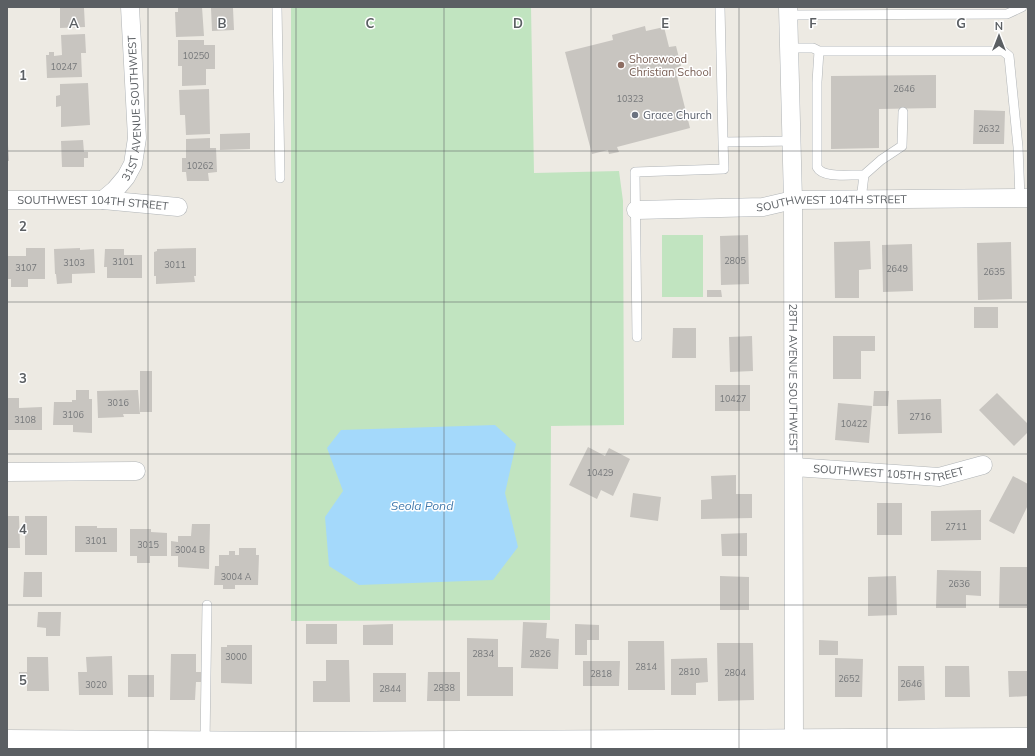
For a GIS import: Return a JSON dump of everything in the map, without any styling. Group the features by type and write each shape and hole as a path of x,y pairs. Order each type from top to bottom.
{"street":[{"name":"31ST AVENUE SOUTHWEST","path":"104,200 126,177 133,164 138,138 130,7"},
{"name":"28TH AVENUE SOUTHWEST","path":"788,11 793,200 794,744"},
{"name":"SOUTHWEST 104TH STREET","path":"636,210 763,208 793,200 1024,198"},
{"name":"SOUTHWEST 104TH STREET","path":"7,200 104,200 178,207"},
{"name":"SOUTHWEST 105TH STREET","path":"794,467 939,477 983,465"},
{"path":"7,472 136,471"},
{"path":"7,741 32,745 206,743 270,746 794,744 1028,739"}],"lane":[{"path":"277,7 280,178"},
{"path":"637,337 635,172 724,169 720,7"},
{"path":"788,11 1008,14 1022,7"},
{"path":"789,48 813,48 819,51 1003,51 1009,56 1024,198"},
{"path":"819,51 817,82 817,167 820,171 826,174 864,176"},
{"path":"861,200 864,176 881,160 902,146 903,112"},
{"path":"723,142 792,141"},
{"path":"206,743 207,605"}],"green space":[{"path":"291,7 531,7 534,173 619,171 623,201 624,425 551,426 550,620 291,621"},
{"path":"662,235 703,235 703,297 662,297"}],"water":[{"name":"Seola Pond","path":"495,425 516,444 505,493 518,547 493,580 359,585 329,566 325,517 343,491 327,448 341,430"}],"building":[{"path":"60,7 84,8 85,27 60,28"},
{"path":"178,7 202,7 204,36 176,37 175,12 178,12"},
{"path":"211,8 233,8 234,30 212,31"},
{"path":"645,26 646,31 664,27 669,47 676,46 681,66 675,68 690,128 617,147 619,152 609,154 608,150 592,154 565,52 613,40 612,35"},
{"path":"85,34 86,53 81,53 82,77 47,78 46,55 49,55 49,52 54,52 54,56 62,55 61,35"},
{"path":"178,40 204,40 204,45 215,45 215,69 206,69 206,85 182,86 182,66 178,66"},
{"path":"936,75 936,108 879,109 879,148 831,149 831,76"},
{"path":"88,83 90,125 61,127 61,106 56,107 56,96 60,95 60,84"},
{"path":"209,89 210,134 186,135 185,115 180,115 179,90"},
{"path":"974,110 1005,111 1004,144 973,144"},
{"path":"250,133 250,149 220,150 220,134"},
{"path":"210,138 210,148 216,148 217,172 208,173 209,181 187,181 186,172 182,172 182,158 186,158 186,139"},
{"path":"83,140 84,152 88,152 88,158 84,158 84,167 62,167 61,141"},
{"path":"8,145 9,161 7,161"},
{"path":"748,235 749,284 721,285 720,236"},
{"path":"870,241 871,269 859,270 859,298 835,298 834,242"},
{"path":"1011,242 1012,299 978,300 977,243"},
{"path":"912,244 913,291 883,292 882,245"},
{"path":"26,248 45,248 45,279 28,279 28,287 11,287 11,279 7,279 7,256 26,256"},
{"path":"80,248 80,250 94,249 95,273 72,274 72,283 57,284 54,249"},
{"path":"196,248 195,282 156,284 156,276 154,276 154,252 157,251 157,249"},
{"path":"105,249 124,249 124,255 142,255 142,278 107,278 107,267 104,267"},
{"path":"707,290 721,290 722,297 707,297"},
{"path":"974,307 998,307 998,328 974,328"},
{"path":"673,328 696,328 696,358 672,358"},
{"path":"752,336 753,371 730,372 729,337"},
{"path":"833,336 875,336 875,351 861,351 861,379 833,379"},
{"path":"140,371 152,371 152,412 140,412"},
{"path":"715,385 750,385 750,411 715,411"},
{"path":"76,390 89,390 89,399 92,399 92,433 73,432 73,425 53,425 54,402 72,402 72,400 76,400"},
{"path":"138,390 140,414 123,414 124,417 98,418 97,391"},
{"path":"874,391 889,391 888,406 873,406"},
{"path":"997,393 1028,424 1028,432 1014,446 979,410"},
{"path":"7,398 19,398 19,408 42,407 42,430 7,430"},
{"path":"941,399 942,433 898,434 897,400"},
{"path":"838,403 872,406 869,443 835,440"},
{"path":"588,447 605,456 609,448 630,459 613,496 601,490 597,499 569,485"},
{"path":"736,475 736,494 752,494 752,518 701,519 701,500 712,499 711,476"},
{"path":"1013,476 1028,484 1028,505 1014,534 989,521"},
{"path":"633,493 661,497 658,521 630,517"},
{"path":"877,503 902,503 902,535 877,535"},
{"path":"981,510 981,540 931,541 931,511"},
{"path":"7,516 19,516 20,548 7,548"},
{"path":"25,516 47,516 47,555 25,555"},
{"path":"192,524 210,524 209,569 178,567 178,556 171,556 171,541 178,542 178,536 191,536"},
{"path":"75,526 117,528 117,552 75,552"},
{"path":"130,529 151,529 151,532 167,533 167,556 150,556 150,563 137,563 137,556 130,556"},
{"path":"747,533 747,556 722,556 721,534"},
{"path":"239,548 256,548 256,555 259,555 258,585 235,585 235,589 223,589 223,585 214,585 215,566 219,566 219,555 229,555 229,551 235,551 235,555 239,555"},
{"path":"1000,567 1028,567 1028,608 999,608"},
{"path":"937,570 981,571 981,596 966,595 966,608 936,608"},
{"path":"24,572 42,572 42,597 23,597"},
{"path":"720,576 749,577 749,610 720,610"},
{"path":"896,576 897,615 868,616 868,577"},
{"path":"38,612 61,612 60,636 46,636 46,628 37,627"},
{"path":"523,622 547,623 546,638 559,639 558,669 521,668"},
{"path":"306,624 337,624 337,644 306,644"},
{"path":"393,624 393,645 363,645 363,625"},
{"path":"575,624 599,625 599,640 587,640 587,655 575,655"},
{"path":"467,638 498,639 498,667 513,667 513,696 467,696"},
{"path":"819,640 838,641 838,655 819,655"},
{"path":"628,641 664,641 665,690 628,690"},
{"path":"717,643 753,643 754,700 718,701"},
{"path":"227,645 252,645 252,684 221,683 221,647 227,647"},
{"path":"171,654 196,654 196,672 201,672 201,682 196,682 195,700 170,700"},
{"path":"112,656 113,695 79,695 78,672 87,672 86,657"},
{"path":"27,657 48,657 49,691 27,691 27,683 19,683 19,672 27,672"},
{"path":"707,658 708,682 696,683 696,695 671,695 671,659"},
{"path":"835,658 863,659 862,697 835,697"},
{"path":"326,660 349,660 350,702 313,702 313,681 326,681"},
{"path":"583,661 620,661 619,686 583,686"},
{"path":"898,666 924,666 925,700 898,701"},
{"path":"945,666 969,666 970,697 945,697"},
{"path":"1008,671 1028,671 1028,696 1009,697"},
{"path":"428,672 460,672 460,701 427,701"},
{"path":"373,673 406,673 406,702 373,702"},
{"path":"128,675 154,675 154,697 128,697"}],"place":[{"name":"Shorewood Christian School","path":"621,65"},
{"name":"Grace Church","path":"635,115"}]}
